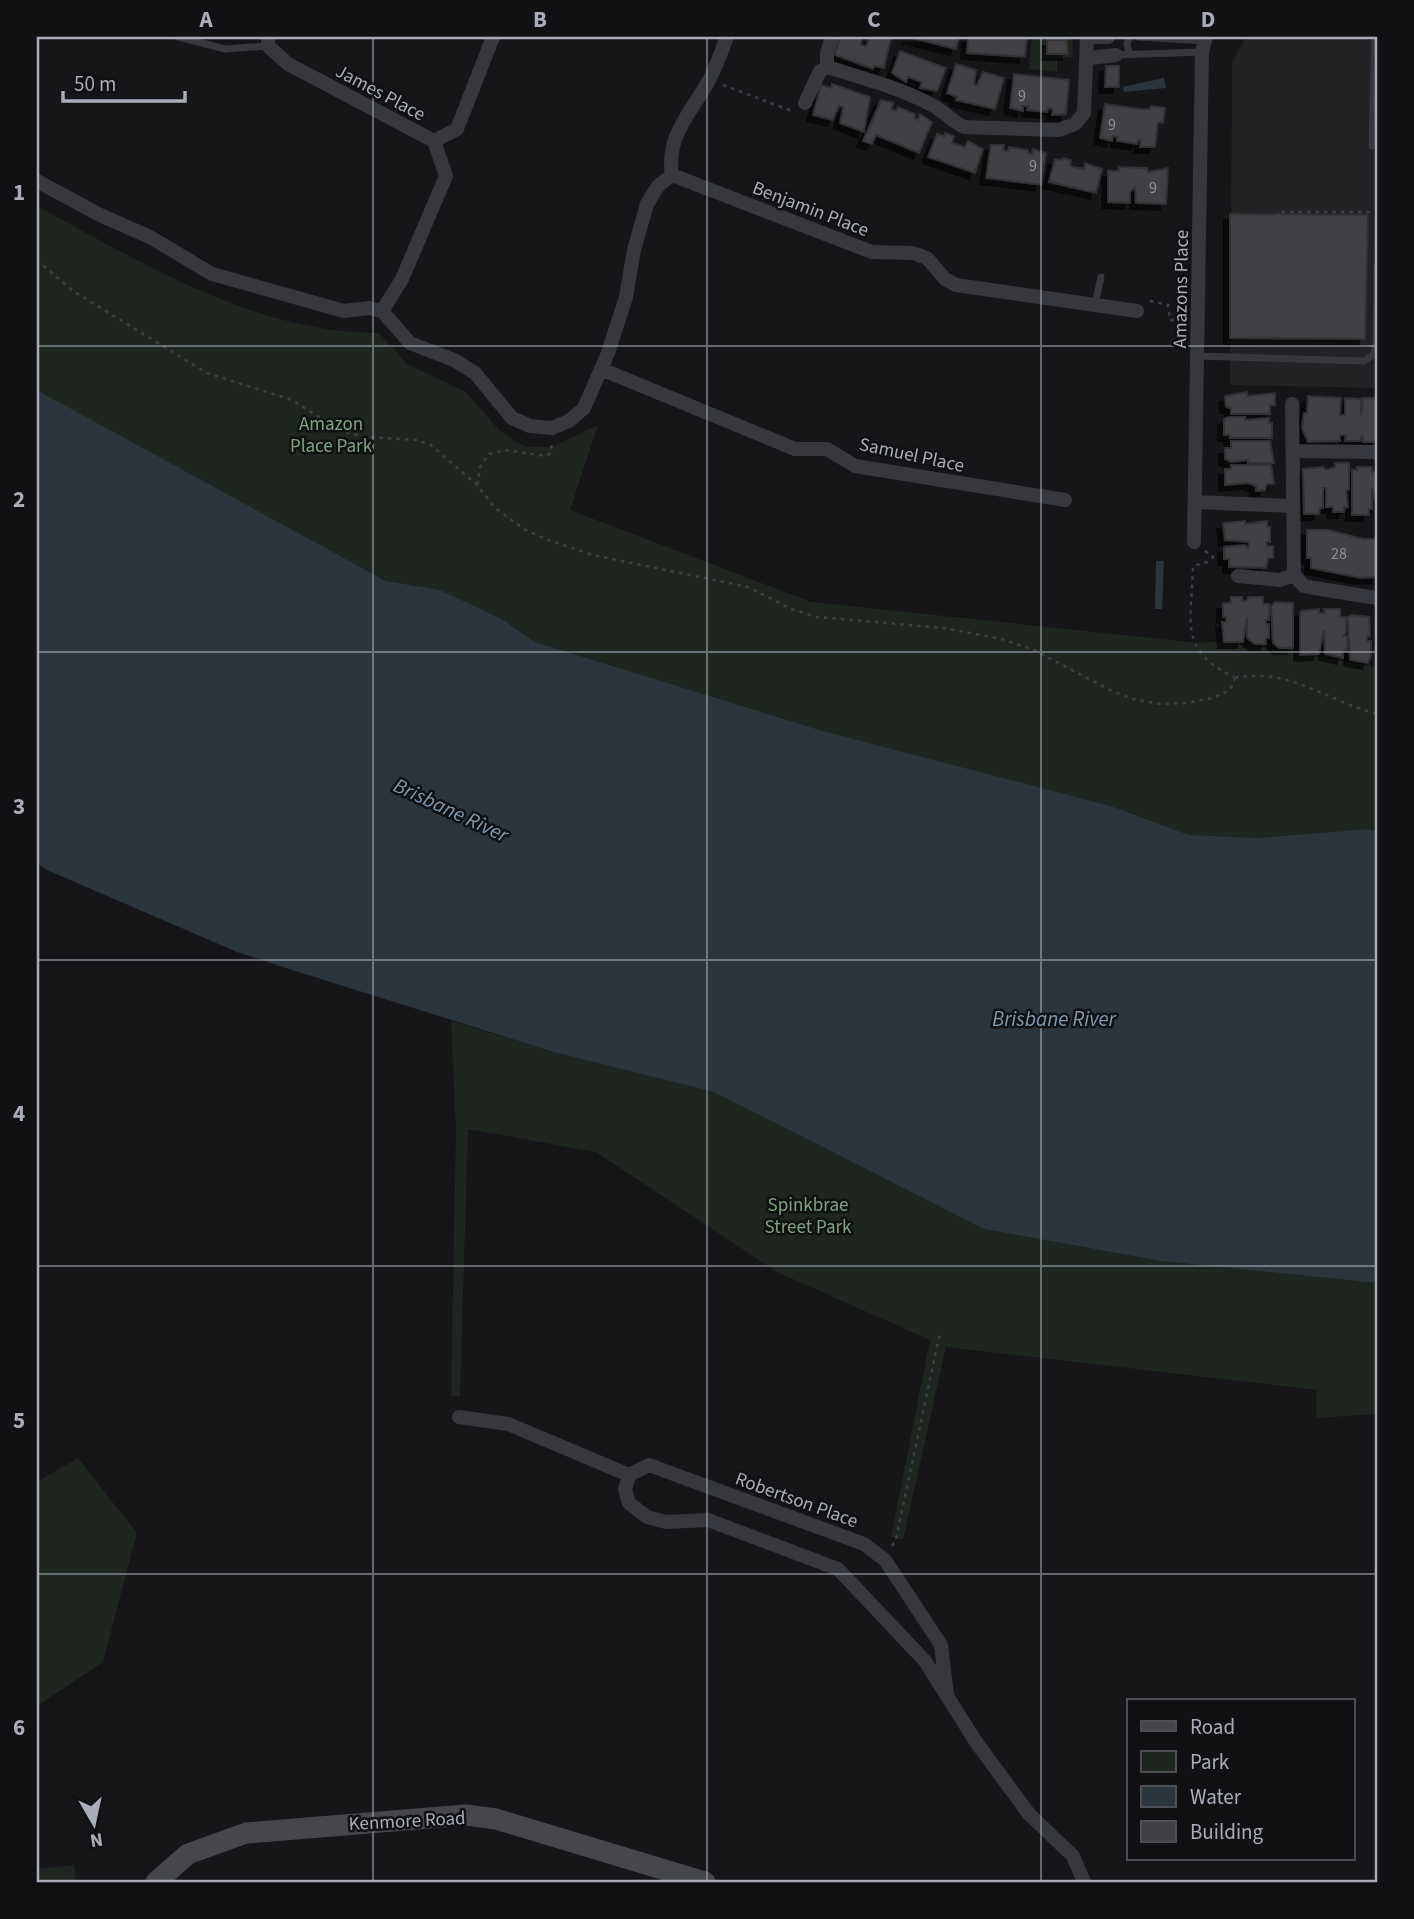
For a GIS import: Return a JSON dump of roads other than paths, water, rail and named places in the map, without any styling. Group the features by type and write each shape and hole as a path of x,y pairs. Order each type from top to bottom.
{"street":[{"path":"434,141 457,129 493,37"},
{"path":"37,181 100,215 150,237 212,274 344,311 369,308 382,311 410,343 454,360 475,373 512,418 530,426 552,428 569,421 584,408 626,298 634,250 648,204 658,186 672,175 669,156 679,125 710,80 727,37"},
{"path":"827,67 827,53 832,37"},
{"path":"805,103 820,71 827,67 913,96 936,107 951,121 964,127 1059,130 1075,124 1084,113 1089,58 1087,37 1108,37"},
{"name":"James Place","path":"268,42 288,64 434,141 446,176 402,279 382,311"},
{"name":"Amazons Place","path":"1194,542 1204,43"},
{"path":"1089,58 1123,55"},
{"name":"Benjamin Place","path":"672,175 872,252 913,253 927,258 945,279 956,285 1096,304 1142,306"},
{"name":"Samuel Place","path":"601,369 795,449 827,449 855,466 1065,500"},
{"path":"1292,404 1294,575 1304,586 1377,598"},
{"path":"1293,451 1377,453"},
{"path":"1195,502 1292,506"},
{"path":"1238,576 1280,580 1294,575"},
{"path":"459,1417 508,1424 629,1475"},
{"name":"Robertson Place","path":"947,1696 941,1645 885,1560 864,1544 649,1465 629,1475 625,1489 629,1503 647,1517 666,1522 708,1520 838,1569 925,1661 947,1696 1029,1814 1073,1856 1084,1882"},
{"name":"Kenmore Road","path":"156,1882 188,1854 246,1833 466,1815 496,1819 705,1882"}],"lane":[{"path":"178,37 225,49 268,42"},
{"path":"1130,37 1123,55 1204,43"},
{"path":"1138,37 1204,43"},
{"path":"1371,146 1375,37"},
{"path":"1198,356 1364,361 1373,355 1376,344 1377,265"},
{"path":"1096,304 1101,277"}],"water":[{"path":"1164,78 1166,88 1124,92 1123,87"},
{"name":"Brisbane River","path":"37,390 386,581 440,590 502,619 535,642 823,731 1111,806 1189,835 1258,838 1368,829 1377,831 1377,1283 1161,1261 984,1229 714,1092 557,1053 237,952 47,870 37,863"},
{"path":"1156,561 1164,561 1162,609 1155,609"}],"park label":[{"name":"Amazon Place Park","path":"331,434"},
{"name":"Spinkbrae Street Park","path":"808,1215"}]}
